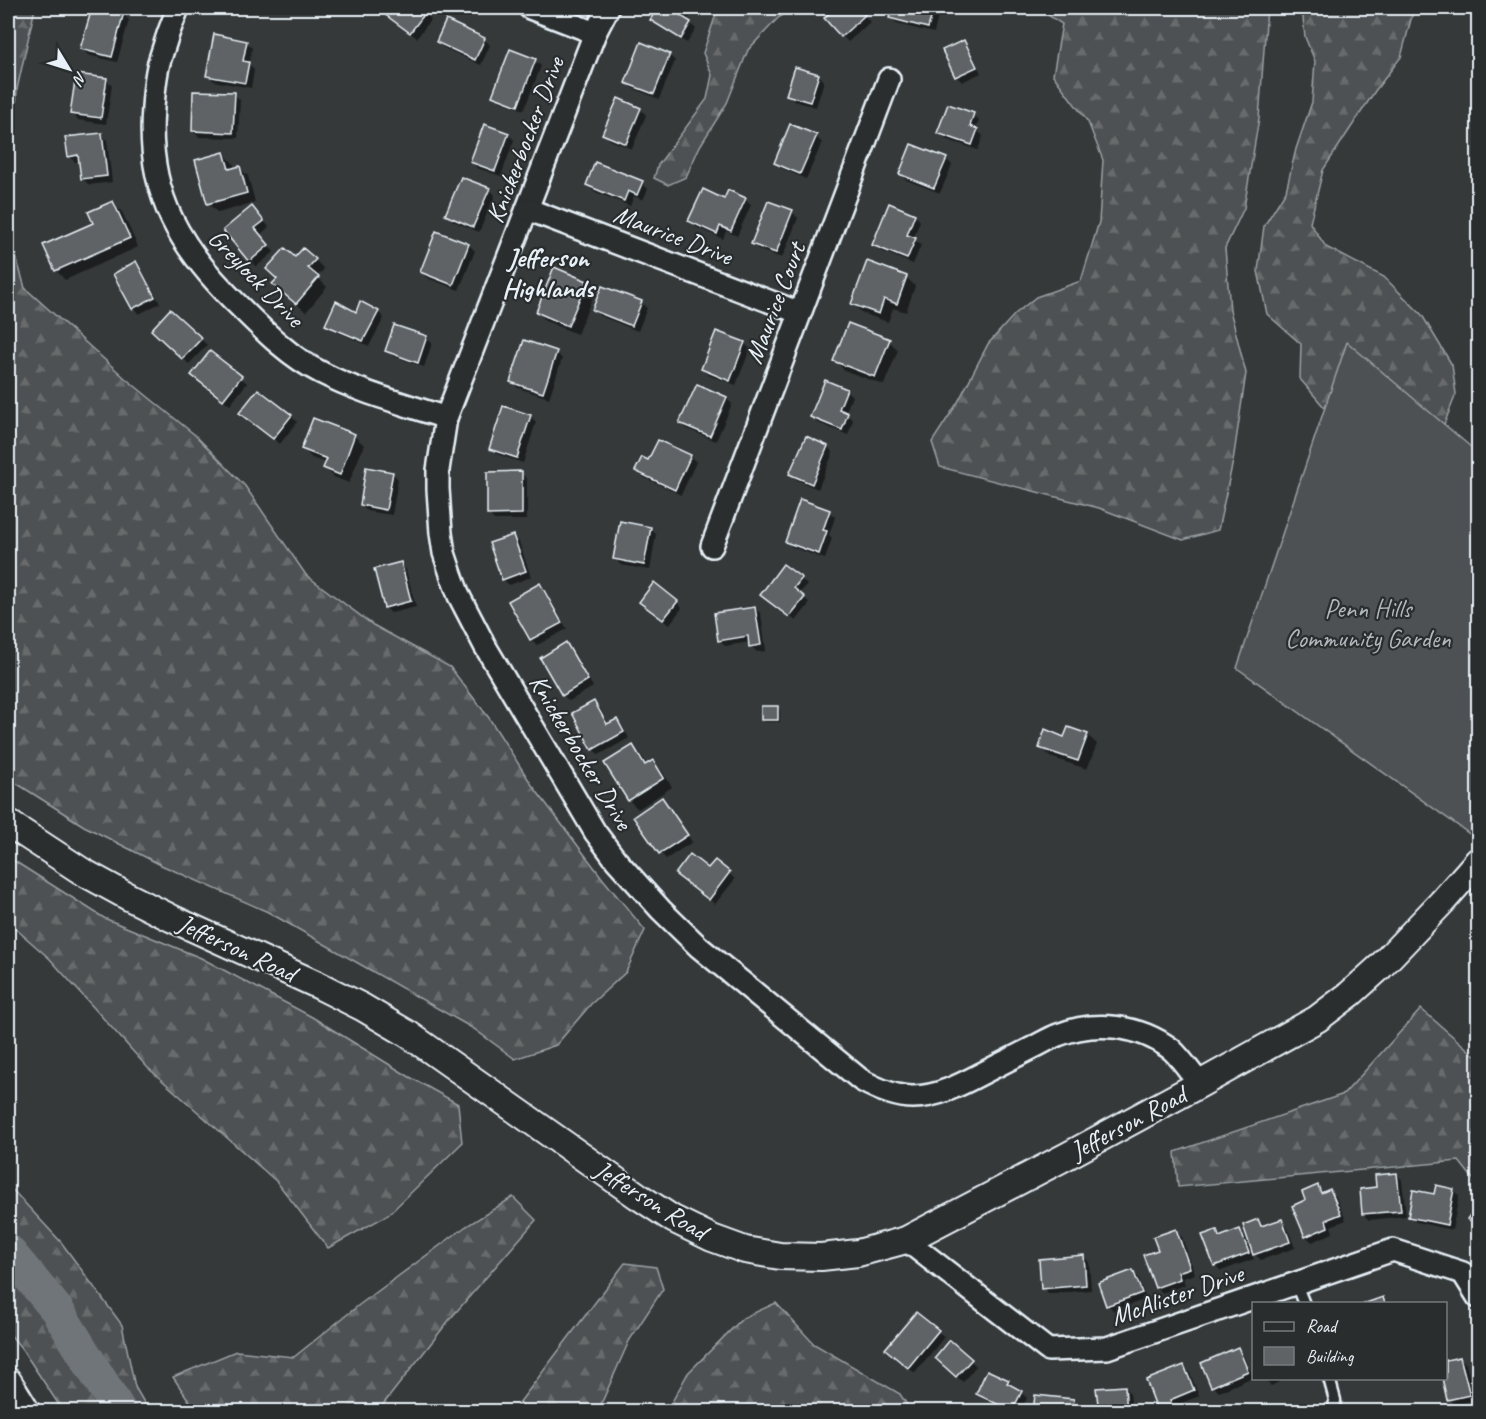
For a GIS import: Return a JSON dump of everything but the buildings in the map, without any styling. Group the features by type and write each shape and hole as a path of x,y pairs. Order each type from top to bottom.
{"street":[{"name":"Greylock Drive","path":"178,8 159,60 152,122 152,146 155,170 163,199 175,227 187,246 201,266 250,318 306,364 353,386 446,418"},
{"path":"530,8 595,33"},
{"name":"Knickerbocker Drive","path":"608,8 595,33 446,418 438,470 439,512 444,553 459,596 485,646 595,832 616,860 655,904 699,947 861,1080 899,1096 926,1096 966,1082 1058,1035 1078,1029 1113,1027 1130,1029 1161,1042 1173,1051 1200,1084"},
{"name":"Maurice Court","path":"712,546 889,79"},
{"name":"Maurice Drive","path":"527,209 800,313"},
{"name":"Jefferson Road","path":"8,823 83,872 127,896 320,986 408,1034 673,1219 712,1238 745,1250 780,1256 821,1257 858,1253 906,1240 1067,1156 1317,1019 1380,967 1478,863"},
{"name":"McAlister Drive","path":"906,1240 1048,1350 1107,1348 1393,1250 1463,1272 1479,1297"},
{"path":"8,1381 27,1412"}],"lane":[{"path":"1296,1284 1303,1302"},
{"path":"1330,1380 1335,1401 1334,1412"}],"green space":[{"path":"8,8 35,8 17,89 9,232 25,288 125,378 195,435 245,486 306,575 373,625 450,667 489,718 532,785 645,930 626,972 591,1004 556,1045 515,1059 474,1029 268,912 161,865 84,826 8,778"},
{"path":"718,8 794,8 778,18 748,50 727,103 700,146 686,177 668,185 654,178 658,165 707,99 712,75 703,53"},
{"path":"1037,8 1267,8 1259,118 1244,208 1225,248 1230,310 1246,373 1233,461 1218,530 1183,540 1099,508 940,467 932,442 958,402 988,344 1015,314 1036,297 1081,281 1099,222 1103,160 1088,122 1053,75 1062,24"},
{"path":"1302,8 1414,8 1401,57 1375,91 1323,170 1310,223 1326,247 1384,277 1422,315 1452,365 1456,394 1439,437 1342,428 1300,379 1301,344 1267,314 1258,271 1264,226 1286,191 1296,149 1312,102 1315,61 1305,37"},
{"name":"Penn Hills Community Garden","path":"1347,342 1478,453 1478,840 1237,668"},
{"path":"8,857 104,918 201,958 312,1017 458,1104 462,1143 388,1215 328,1248 277,1182 147,1067 50,959 8,922"},
{"path":"1421,1009 1478,1058 1478,1185 1459,1161 1178,1187 1175,1152 1344,1094"},
{"path":"8,1185 61,1242 122,1325 135,1387 149,1411 63,1411 8,1332"},
{"path":"513,1197 536,1220 450,1319 378,1411 196,1411 173,1377 236,1351 294,1357 359,1305 465,1227"},
{"path":"625,1263 656,1267 663,1289 629,1341 598,1411 513,1411"},
{"path":"776,1303 814,1344 900,1394 911,1411 667,1411 688,1373 743,1318"}],"waterway":[{"path":"8,1251 57,1310 120,1412"}],"district":[{"name":"Jefferson Highlands","path":"548,272"}]}
